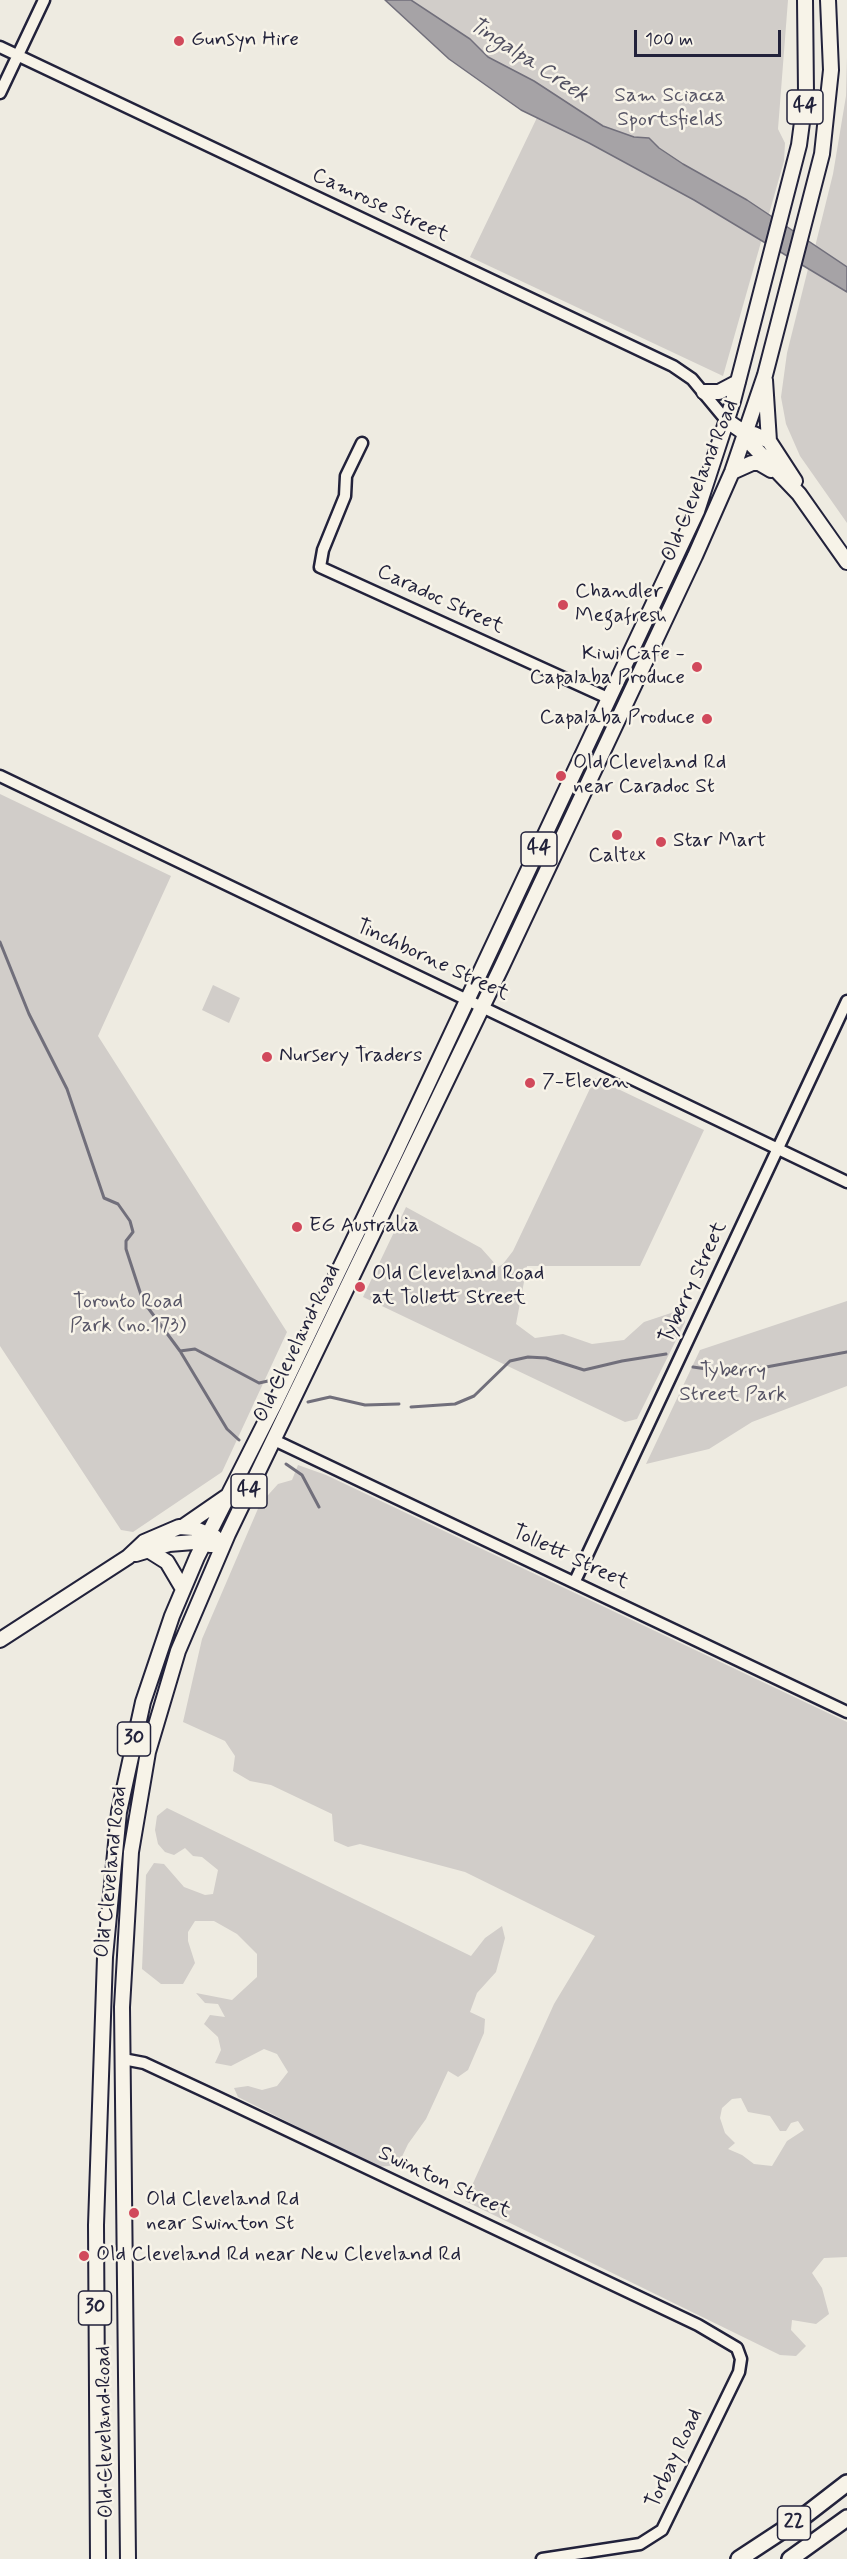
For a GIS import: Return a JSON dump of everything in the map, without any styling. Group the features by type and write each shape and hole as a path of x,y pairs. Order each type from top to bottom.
{"highway":[{"name":"22","path":"739,2559 802,2517 847,2483"},
{"name":"22","path":"790,2559 847,2518"}],"main road":[{"name":"Old Cleveland Road","path":"98,2559 96,2167 109,1895 119,1812 152,1674 183,1589 206,1539 276,1401 697,511 738,382 793,171 806,92 805,0"},
{"name":"Old Cleveland Road","path":"128,2559 123,2060 126,1900 141,1785 171,1673 224,1545 483,1006 691,566 732,472 765,375 818,172 830,98 831,47 828,0"},
{"path":"765,375 769,441 795,482 799,494"},
{"path":"704,392 719,392 738,382"},
{"path":"726,420 746,434 753,446 799,494 847,562"},
{"path":"746,434 754,434 769,441"},
{"path":"732,472 747,464 759,463 781,475"},
{"name":"44","path":"184,1526 189,1520 227,1497"},
{"path":"0,1640 128,1557 144,1542 184,1526 206,1539 224,1545"},
{"path":"128,1557 169,1544 206,1539"},
{"path":"148,1550 167,1562 183,1589"}],"street":[{"path":"0,93 44,0"},
{"name":"Camrose Street","path":"0,47 673,366 688,375 726,420"},
{"name":"Caradoc Street","path":"363,443 346,477 345,496 323,550 320,567 610,699"},
{"name":"Tinchborne Street","path":"0,776 847,1182"},
{"name":"Tyberry Street","path":"574,1581 847,1001"},
{"name":"Tollett Street","path":"274,1440 847,1712"},
{"name":"Swinton Street","path":"123,2060 140,2062 155,2068 687,2320 730,2342 741,2355"},
{"name":"Torbay Road","path":"542,2559 632,2546 647,2542 659,2534 665,2526 739,2372 741,2355"}],"green space":[{"name":"Sam Sciacca Sportsfields","path":"403,0 788,0 778,129 785,143 784,161 723,376 470,257 545,101"},
{"path":"847,57 847,284 812,259 833,174 846,96"},
{"path":"808,269 847,292 847,523 800,456 786,424 781,397 787,353"},
{"name":"Toronto Road Park (no.173)","path":"0,794 171,876 98,1036 287,1332 222,1472 133,1532 121,1530 0,1346"},
{"path":"213,985 240,998 229,1023 202,1010"},
{"path":"595,1078 704,1130 640,1266 527,1266 516,1324 535,1338 563,1334 592,1344 624,1340 644,1322 680,1310 685,1322 637,1419 625,1422 363,1297 406,1207 481,1248 498,1267 503,1264 513,1251"},
{"name":"Tyberry Street Park","path":"847,1301 847,1386 752,1422 709,1449 646,1464 700,1350"},
{"path":"298,1465 326,1475 847,1722 847,2257 824,2258 812,2273 822,2288 829,2314 816,2324 792,2320 791,2330 806,2346 796,2356 780,2355 465,2201 554,2004 595,1936 465,1872 360,1844 348,1847 334,1841 332,1814 271,1785 250,1781 233,1771 235,1756 225,1741 183,1722 202,1639 260,1504 278,1484 292,1480","holes":["741,2098 748,2112 770,2116 780,2131 786,2131 791,2123 798,2121 804,2130 787,2141 772,2166 754,2164 728,2149 735,2143 725,2133 720,2118 722,2108 732,2099"]},
{"path":"167,1808 471,1956 485,1938 502,1926 505,1938 496,1972 477,1993 470,2012 485,2019 484,2033 468,2070 458,2077 448,2071 426,2119 408,2144 398,2165 378,2167 238,2097 234,2088 248,2086 262,2090 277,2086 288,2072 277,2054 264,2049 231,2066 215,2063 221,2050 218,2037 204,2024 210,2015 225,2017 218,2004 205,2003 196,1993 232,2000 257,1977 257,1954 237,1934 214,1921 195,1921 188,1932 188,1941 195,1963 183,1984 161,1984 142,1969 146,1875 154,1863 164,1864 184,1887 205,1895 213,1894 218,1870 202,1857 193,1856 185,1848 174,1855 165,1852 158,1844 155,1830 157,1816"}],"shaded area":[{"name":"Tingalpa Creek","path":"385,0 411,0 470,39 488,57 534,81 603,126 634,137 649,138 659,148 683,164 747,200 847,267 847,292 694,200 589,143 521,110 449,59"}],"waterway":[{"path":"0,942 29,1014 67,1089 104,1198 118,1204 130,1221 133,1232 126,1241 126,1249 143,1301 180,1351 227,1429 239,1440"},
{"path":"180,1351 195,1349 259,1383 268,1381"},
{"path":"693,1367 734,1373 847,1352"},
{"path":"411,1407 455,1404 474,1396 510,1361 528,1357 546,1358 584,1370 666,1354"},
{"path":"308,1402 330,1397 365,1405 399,1404"},
{"path":"286,1464 302,1475 319,1507"}],"place":[{"name":"Gunsyn Hire","path":"179,41"},
{"name":"Chandler Megafresh","path":"563,605"},
{"name":"Kiwi Cafe - Capalaba Produce","path":"697,667"},
{"name":"Capalaba Produce","path":"707,719"},
{"name":"Old Cleveland Rd near Caradoc St","path":"561,776"},
{"name":"Caltex","path":"617,835"},
{"name":"Star Mart","path":"661,842"},
{"name":"Nursery Traders","path":"267,1057"},
{"name":"7-Eleven","path":"530,1083"},
{"name":"EG Australia","path":"297,1227"},
{"name":"Old Cleveland Road at Tollett Street","path":"360,1287"},
{"name":"Old Cleveland Rd near Swinton St","path":"134,2213"},
{"name":"Old Cleveland Rd near New Cleveland Rd","path":"84,2256"}]}
